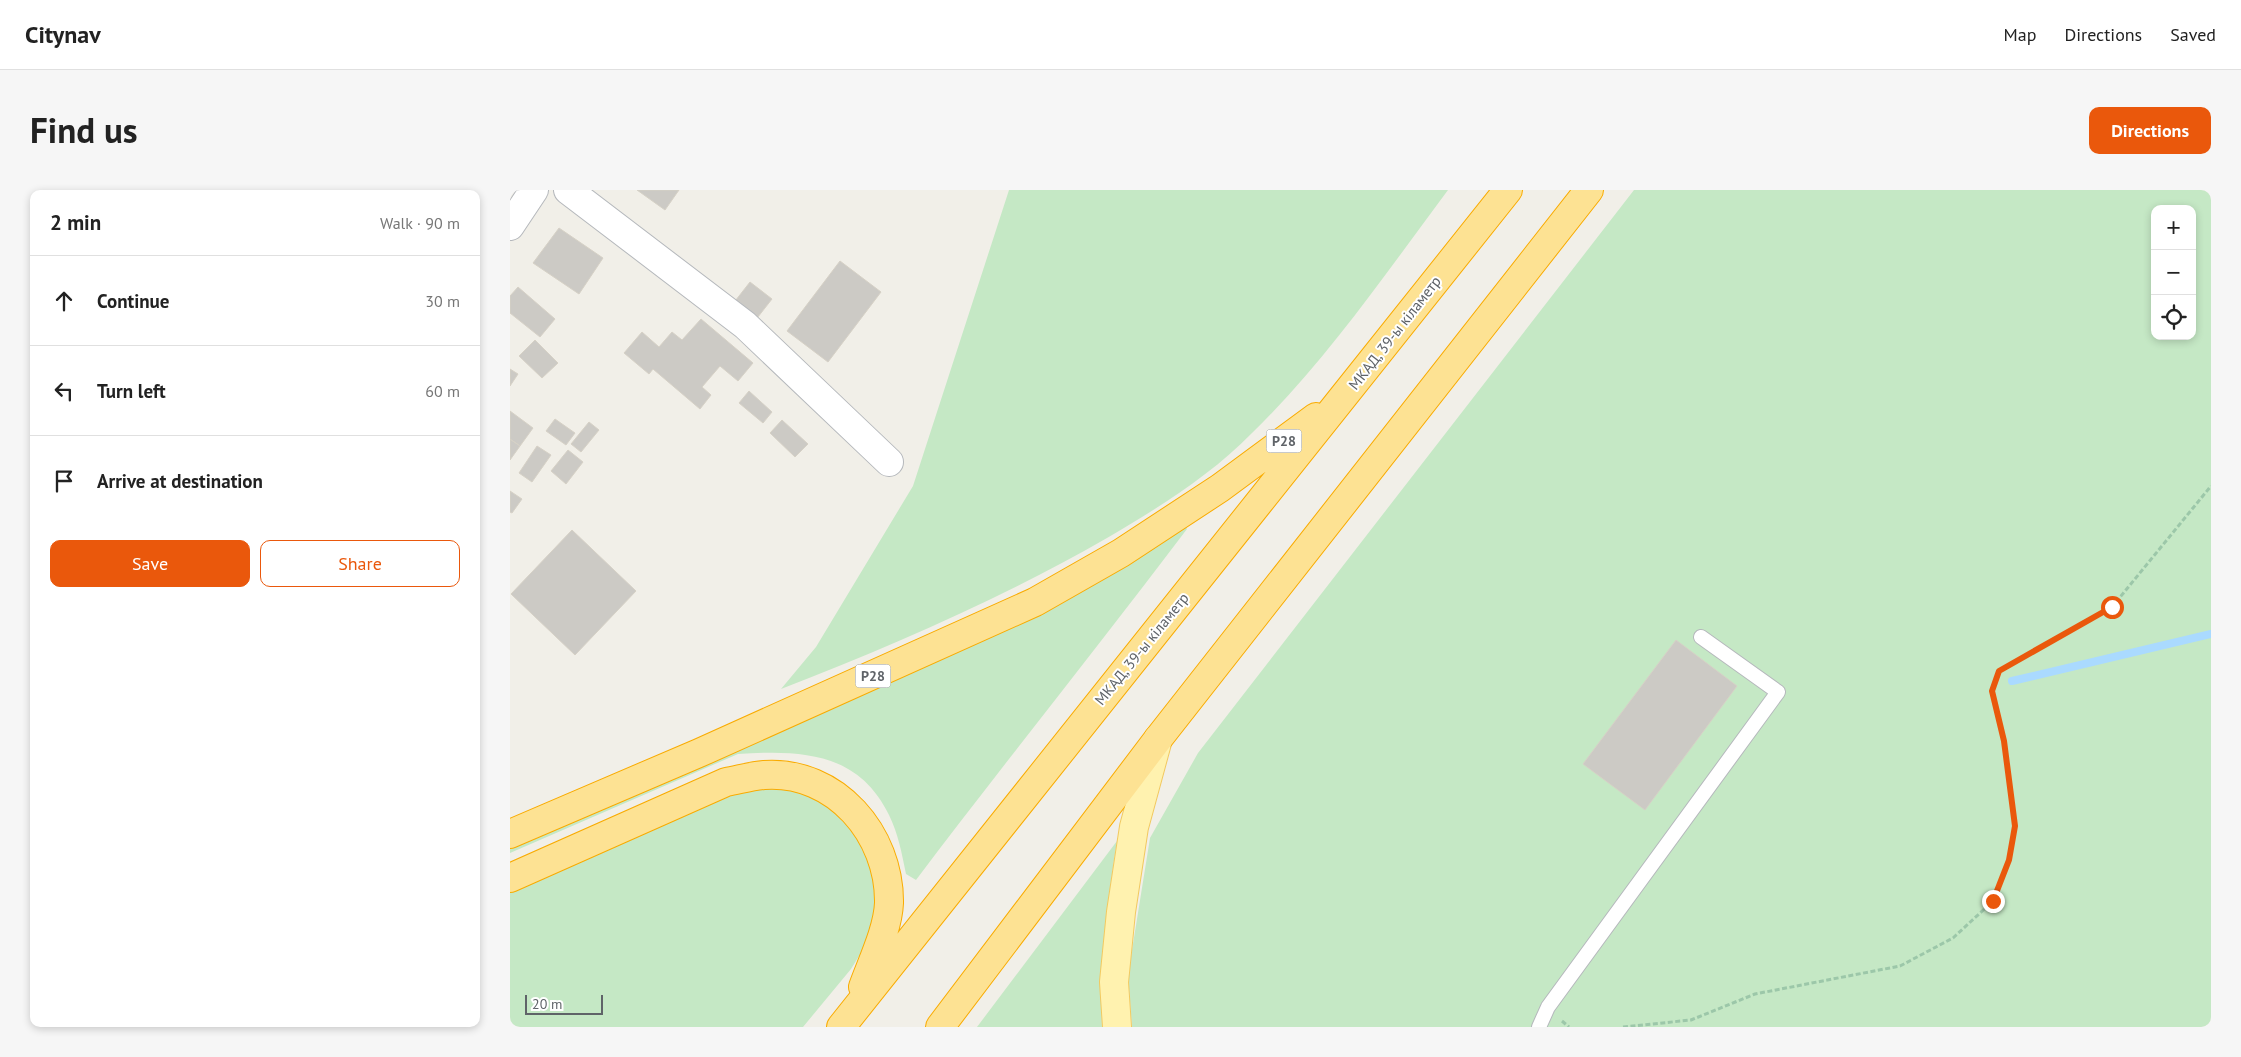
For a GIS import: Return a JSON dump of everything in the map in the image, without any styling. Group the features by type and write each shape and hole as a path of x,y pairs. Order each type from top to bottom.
{"highway":[{"name":"МКАД, 39-ы кіламетр","path":"848,1017 1508,190"},
{"path":"940,1027 1158,739 1589,190"},
{"name":"Р28","path":"510,834 699,753 1035,602 1121,553 1220,488 1347,393"},
{"path":"510,878 726,782 764,775 797,778 815,783 838,797 863,821 877,844 885,863 889,904 882,932 848,1017"}],"main road":[{"path":"1117,1027 1114,982 1134,827 1158,739"}],"street":[{"path":"510,226 534,190"},
{"path":"568,190 745,325 889,462"}],"lane":[{"path":"1539,1027 1548,1007 1778,692 1701,637"}],"path":[{"path":"1623,1027 1691,1020 1754,994 1900,966 1954,938 1993,901 2009,860 2015,826 2004,741 1992,691 1999,671 2112,607 2211,486"}],"green space":[{"path":"1009,190 1448,190 1379,284 1306,376 1236,449 1201,477 1126,527 1028,581 906,638 781,689 816,647 913,486"},
{"path":"1634,190 2211,190 2211,1027 1132,1027 1128,975 1150,838 1198,753"},
{"path":"1184,524 1187,529 916,880 906,874 897,836 889,815 876,794 861,778 844,767 825,759 783,753 738,754 510,853 510,844"},
{"path":"790,781 864,829 878,906 869,940 851,969 803,1027 510,1027 510,882 726,785"},
{"path":"1117,841 1105,934 1102,980 1102,1027 977,1027"}],"building":[{"path":"637,190 679,190 665,210"},
{"path":"559,228 603,258 579,294 533,263"},
{"path":"840,261 881,292 828,362 787,331"},
{"path":"750,282 772,299 754,322 732,305"},
{"path":"518,287 555,319 540,337 510,313 510,296"},
{"path":"701,319 753,363 738,381 720,366 702,387 711,395 700,409 653,369 649,374 624,353 642,332 659,347 672,332 682,340"},
{"path":"535,340 558,363 542,378 519,356"},
{"path":"510,369 518,374 510,386"},
{"path":"749,391 772,412 763,423 739,403"},
{"path":"510,411 533,428 520,446 510,439"},
{"path":"555,419 575,433 566,445 546,431"},
{"path":"782,420 808,444 795,457 770,433"},
{"path":"589,422 599,430 581,452 571,444"},
{"path":"510,439 520,446 510,460"},
{"path":"537,446 551,455 532,482 519,473"},
{"path":"568,450 583,462 566,484 551,471"},
{"path":"510,491 522,499 512,513 510,512"},
{"path":"572,530 636,591 575,655 511,594"},
{"path":"1676,640 1737,686 1645,810 1583,764"}],"waterway":[{"path":"2012,681 2211,634"}],"route":[{"path":"1993,901 2009,860 2015,826 2004,741 1992,691 1999,671 2112,607"}]}
